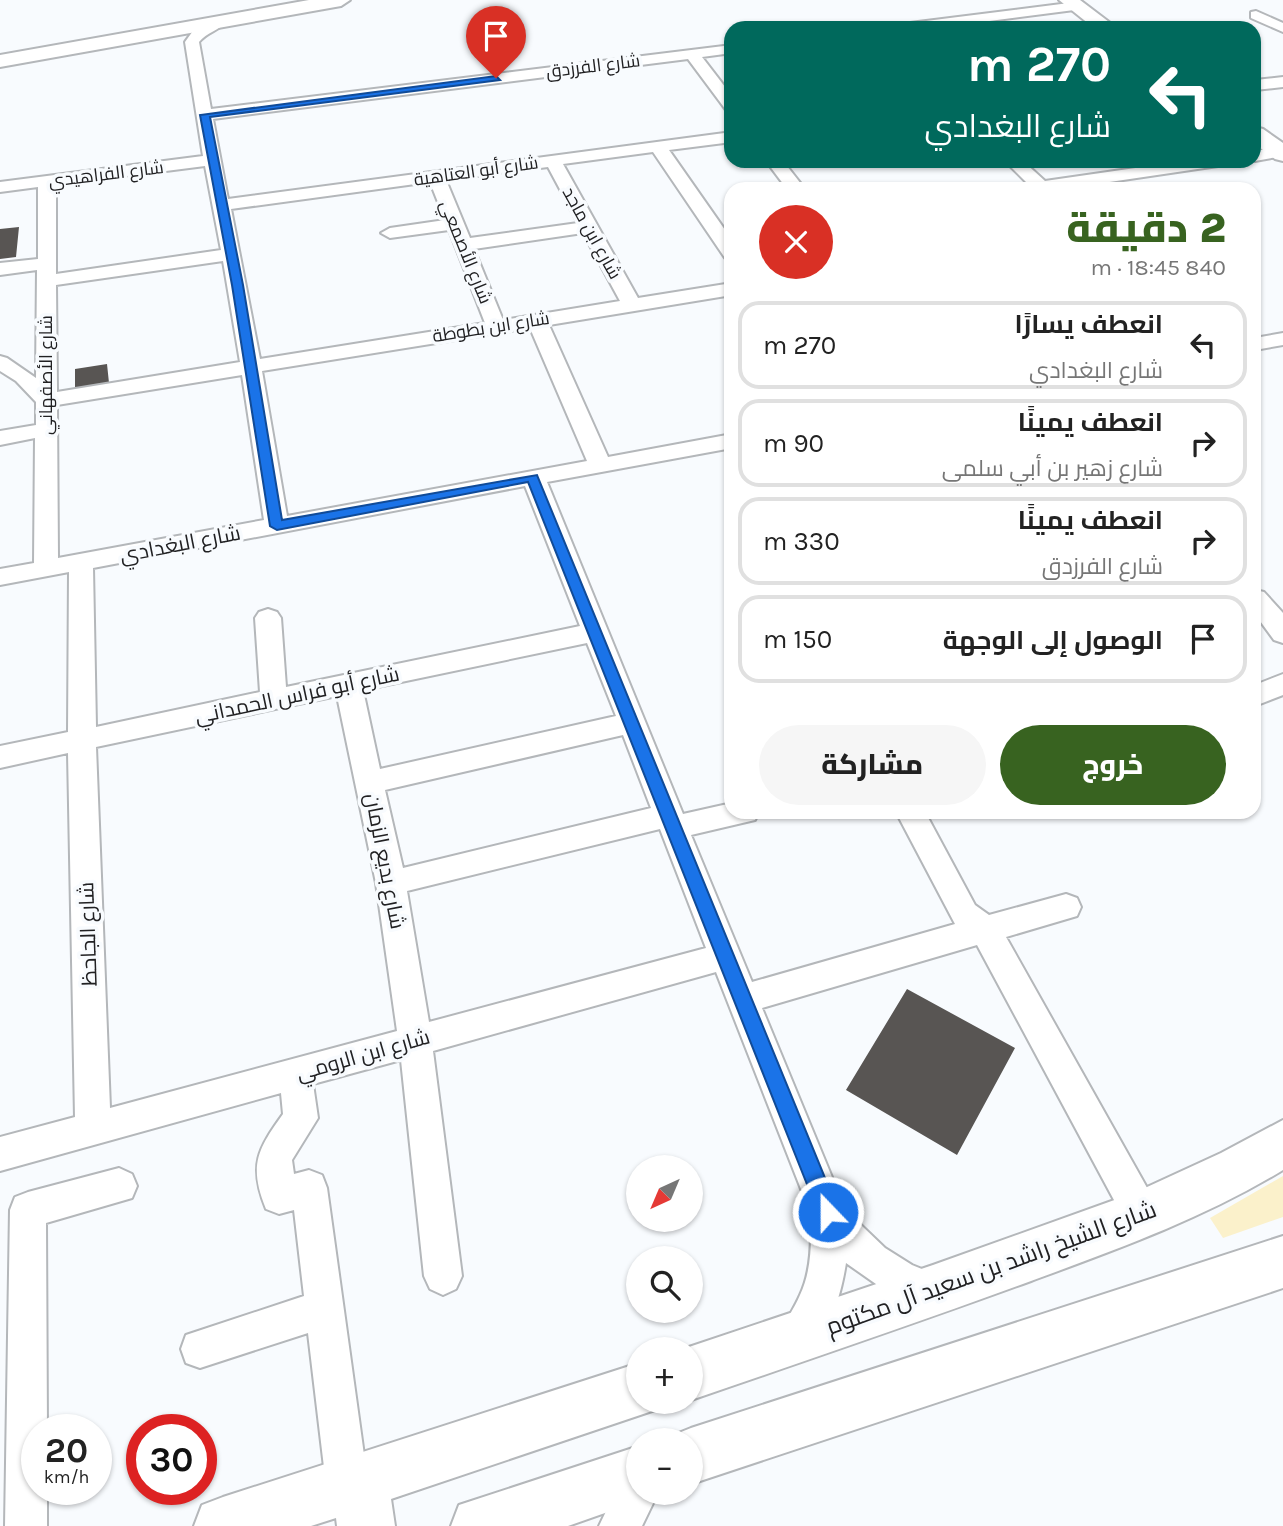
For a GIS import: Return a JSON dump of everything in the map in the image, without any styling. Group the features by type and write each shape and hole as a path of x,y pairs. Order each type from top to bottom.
{"street":[{"path":"0,51 293,0"},
{"path":"0,61 341,0"},
{"path":"950,21 1072,3 1097,21"},
{"path":"1256,15 1283,28"},
{"path":"219,22 200,31 192,42 277,526"},
{"path":"162,32 192,42"},
{"name":"شارع الفرزدق","path":"205,115 724,50"},
{"path":"692,54 724,96"},
{"path":"1261,84 1283,82"},
{"name":"شارع أبو العتاهية","path":"221,205 724,138"},
{"path":"1261,138 1281,153"},
{"path":"658,147 724,242"},
{"path":"1261,155 1281,153"},
{"name":"شارع الفراهيدي","path":"0,187 212,160"},
{"name":"شارع ابن ماجد","path":"553,161 632,305"},
{"path":"780,168 790,182"},
{"path":"1021,168 1036,182"},
{"path":"1081,182 1172,168"},
{"name":"شارع الأصمعي","path":"436,176 496,327"},
{"name":"شارع الأصفهاني","path":"46,569 47,181"},
{"path":"390,233 454,225"},
{"path":"463,245 589,227"},
{"path":"0,269 47,272 231,254"},
{"name":"شارع ابن بطوطة","path":"46,400 724,290"},
{"path":"537,320 600,465"},
{"path":"1261,343 1283,339"},
{"path":"0,362 23,377 46,400"},
{"path":"0,438 46,430"},
{"name":"شارع البغدادي","path":"0,577 724,442"},
{"path":"533,477 828,1212 840,1231 872,1263 891,1275 933,1291"},
{"name":"شارع الجاحظ","path":"81,562 82,740 93,1128"},
{"path":"1261,605 1276,621 1283,634"},
{"path":"268,618 274,699"},
{"name":"شارع أبو فراس الحمداني","path":"0,757 595,632"},
{"name":"شارع بديع الزمان","path":"348,684 391,883 415,1040 443,1276"},
{"path":"1261,693 1283,684"},
{"path":"370,782 632,723"},
{"path":"391,883 671,821 724,815"},
{"path":"914,819 964,914 985,929 1142,1215"},
{"path":"743,999 1066,907"},
{"name":"شارع ابن الرومي","path":"0,1154 726,957"},
{"path":"295,1074 301,1118 274,1156 279,1196 309,1188 324,1309 357,1497"},
{"name":"شارع الشيخ راشد بن سعيد آل مكتوم","path":"703,1369 933,1291 1142,1215 1238,1170 1283,1143"},
{"path":"26,1526 28,1210 119,1186"},
{"path":"797,1338 812,1315 829,1265 831,1238 828,1212"},
{"path":"703,1452 1283,1262"},
{"path":"200,1349 324,1309"},
{"path":"223,1526 357,1497 626,1395"},
{"path":"495,1524 626,1479"},
{"path":"620,1526 631,1505"}],"sand":[{"path":"1283,1176 1283,1217 1223,1238 1210,1218"}],"building":[{"path":"19,227 16,257 0,259 0,229"},
{"path":"107,364 109,383 75,388 75,369"},
{"path":"907,989 1015,1048 957,1155 846,1090"}],"route":[{"path":"496,78 205,115 237,285 277,526 533,477 828,1212"}]}
